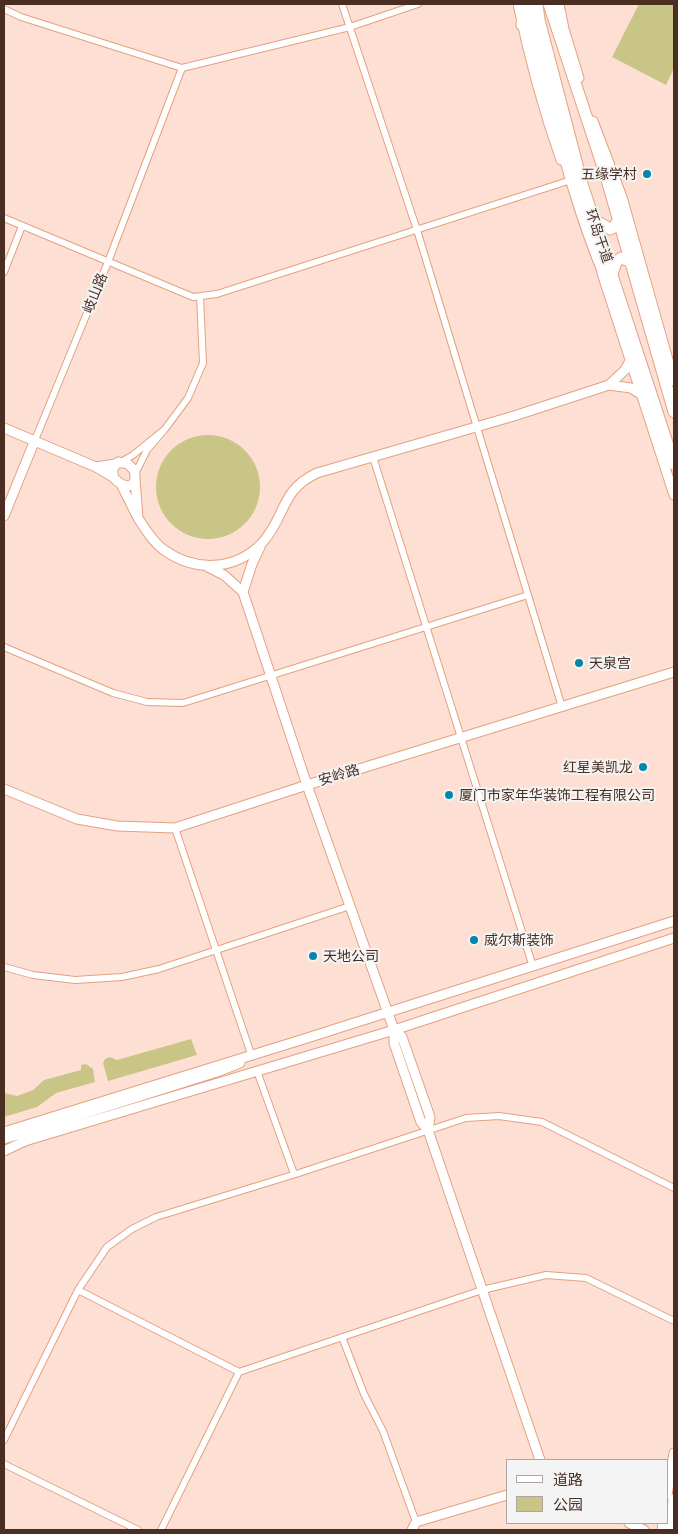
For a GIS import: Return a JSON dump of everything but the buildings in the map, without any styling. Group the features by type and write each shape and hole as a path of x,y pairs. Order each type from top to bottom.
{"highway":[{"path":"522,26 524,4"},
{"path":"529,4 532,25 559,137 593,248 629,325"},
{"name":"环岛干道","path":"536,4 582,184 674,464"},
{"name":"环岛干道","path":"549,4 619,220 674,412"},
{"path":"593,219 610,229 619,220"},
{"path":"612,274 616,262 621,258 630,260"},
{"path":"672,1530 674,1500"}],"main road":[{"path":"518,4 546,116 631,359 674,495"},
{"path":"559,4 564,29 592,118 622,197 674,381"},
{"path":"666,350 674,358"},
{"path":"609,385 625,370 631,359"},
{"path":"208,567 231,563 251,552 271,530 297,484 317,473 609,385 631,388 642,395"},
{"path":"4,428 96,467 113,477 122,486 138,518 152,539 164,550 224,575 243,592 306,785 394,1030 394,1043 421,1122 428,1130 540,1459"},
{"name":"岐山路","path":"4,516 35,440"},
{"path":"96,467 118,463 132,468 135,476 138,518"},
{"path":"113,477 113,468 118,463"},
{"path":"122,486 130,486 135,476"},
{"path":"243,592 252,564 262,542"},
{"name":"安岭路","path":"4,789 76,819 118,826 175,828 306,785 674,672"},
{"path":"4,1132 533,967 674,921"},
{"path":"4,1149 25,1141 394,1030 674,938"},
{"path":"4,1139 217,1072 304,1039"},
{"path":"668,1489 674,1453"},
{"path":"414,1526 506,1495"},
{"path":"631,1524 644,1530"}],"street":[{"path":"342,4 417,230 562,707"},
{"path":"4,9 182,68 350,27 418,4"},
{"name":"岐山路","path":"35,440 108,262 182,68"},
{"path":"4,218 194,297 217,294 568,181"},
{"path":"4,272 22,226"},
{"path":"135,476 147,450 188,398 203,363 200,296"},
{"path":"118,463 133,455 165,429"},
{"path":"373,457 533,967"},
{"path":"4,647 113,692 146,702 183,703 528,594"},
{"path":"175,828 251,1054"},
{"path":"4,967 33,975 75,980 122,977 159,969 350,906"},
{"path":"257,1071 294,1174"},
{"path":"4,1440 78,1290 107,1247 132,1229 156,1217 466,1118 499,1116 542,1122 674,1188"},
{"path":"161,1530 240,1372 482,1290 546,1275 586,1278 674,1321"},
{"path":"78,1290 240,1372"},
{"path":"342,1338 364,1394 383,1431 414,1526"},
{"path":"4,1464 138,1530"}],"green space":[{"path":"639,4 674,4 674,68 666,85 612,57"},
{"path":"208,435 228,439 237,443 245,450 252,458 256,467 260,487 256,507 252,516 245,524 237,531 228,535 208,539 188,535 179,531 171,524 164,516 160,507 156,487 160,467 164,458 171,450 179,443 188,439"},
{"path":"191,1039 197,1055 108,1081 103,1063 105,1059 110,1057 117,1060"},
{"path":"86,1064 93,1069 95,1082 56,1093 37,1107 4,1117 4,1093 17,1096 33,1090 44,1080 81,1070 81,1065"}],"place":[{"name":"五缘学村","path":"647,174"},
{"name":"天泉宫","path":"579,663"},
{"name":"红星美凯龙","path":"643,767"},
{"name":"厦门市家年华装饰工程有限公司","path":"449,795"},
{"name":"威尔斯装饰","path":"474,940"},
{"name":"天地公司","path":"313,956"}]}
